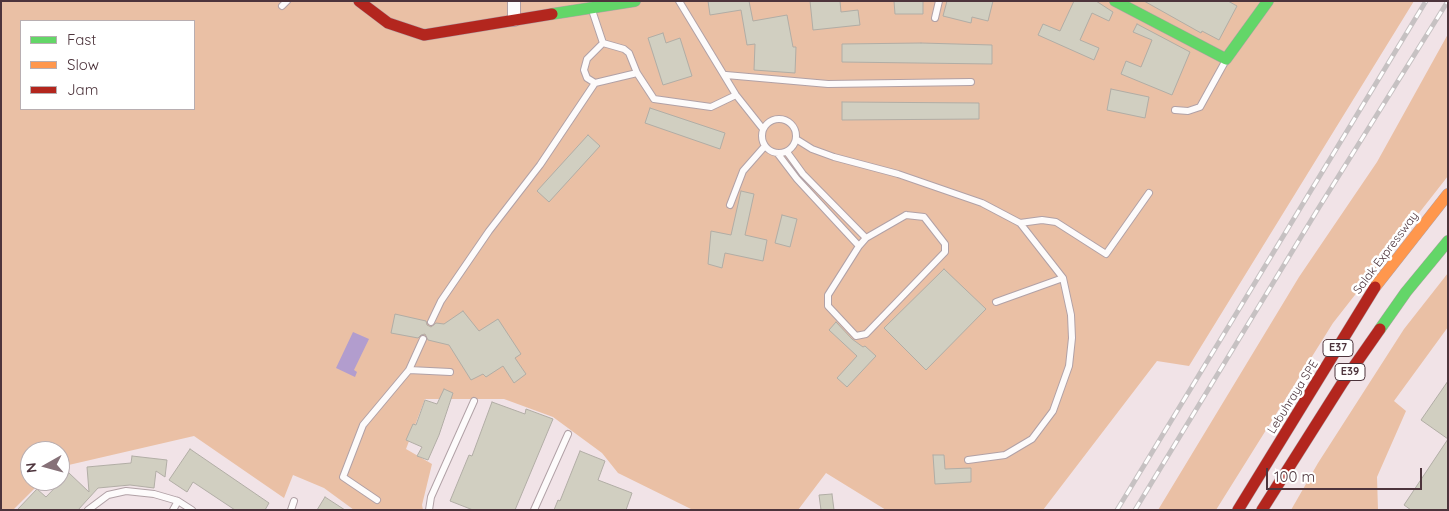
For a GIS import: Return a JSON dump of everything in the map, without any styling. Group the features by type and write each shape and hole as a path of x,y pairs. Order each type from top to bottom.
{"main road":[{"path":"359,1 388,23 424,35 514,20 592,10 635,1"},
{"path":"1114,1 1226,59 1268,1"},
{"name":"Salak Expressway","path":"1238,510 1375,287 1448,194"},
{"name":"Lebuhraya SPE","path":"1238,510 1387,278 1448,208"},
{"name":"E39","path":"1262,510 1343,382 1394,308 1448,241"},
{"path":"1385,342 1448,254"}],"street":[{"path":"514,1 514,20"}],"lane":[{"path":"282,6 287,1"},
{"path":"679,1 736,94 763,130"},
{"path":"935,18 939,1"},
{"path":"592,10 602,43"},
{"path":"602,43 624,49 629,53 637,73 654,98 711,108 736,94"},
{"path":"595,83 587,78 584,70 587,59 602,43"},
{"path":"1175,110 1188,111 1200,108 1226,59"},
{"path":"431,322 441,301 489,231 540,165 595,83 637,73"},
{"path":"726,75 828,84 971,82"},
{"path":"778,154 787,152 793,147 796,131 791,124 784,120 776,119 768,123 763,130 762,138 765,146 770,151 778,154 797,179 858,246"},
{"path":"796,139 812,149 834,157 898,174 982,203 1020,223 1063,278 1072,338 1069,366 1053,411 1032,439 1005,455 968,460"},
{"path":"730,205 743,171 765,146"},
{"path":"787,152 803,174 866,238"},
{"path":"1020,223 1042,220 1056,222 1106,254 1149,193"},
{"path":"906,215 924,217 945,244 945,252 866,334 856,336 828,306 828,295 858,246 866,238 906,215"},
{"path":"996,302 1063,278"},
{"path":"377,500 343,477 363,425 409,370 423,340"},
{"path":"409,370 450,372"},
{"path":"430,510 431,497 474,402"},
{"path":"534,510 568,434"},
{"path":"88,510 108,495 126,491 154,494 178,501 192,510"},
{"path":"173,510 178,501"},
{"path":"291,510 294,501"}],"shaded area":[{"path":"1,1 1414,1 1189,366 1157,361 1043,510 886,510 826,473 798,510 693,510 618,473 602,453 553,417 504,399 425,399 406,449 432,464 422,505 423,510 354,510 324,488 293,475 284,498 194,436 70,465 70,441 20,441 20,491 32,491 13,510 1,510"},
{"path":"1448,34 1448,176 1333,323 1216,510 1158,510 1299,277 1377,162"},
{"path":"1448,273 1448,327 1394,401 1406,411 1377,477 1378,510 1291,510 1318,463 1404,329"},
{"path":"353,332 369,339 354,370 357,372 355,377 336,368"}],"building":[{"path":"708,1 749,1 753,21 787,15 793,47 796,47 795,73 754,70 755,44 747,45 741,10 710,15"},
{"path":"810,1 840,1 841,12 858,10 860,25 813,30"},
{"path":"894,1 923,1 923,14 895,14"},
{"path":"947,1 993,1 988,21 972,17 971,23 943,16"},
{"path":"1074,1 1096,1 1113,12 1109,21 1092,13 1080,40 1099,48 1094,60 1038,35 1043,24 1060,31"},
{"path":"1144,1 1228,1 1237,6 1219,40 1202,31 1201,33"},
{"path":"1137,24 1190,52 1172,95 1121,74 1126,61 1141,67 1152,40 1133,32"},
{"path":"663,33 666,43 680,38 692,76 663,85 648,38"},
{"path":"921,43 992,45 992,64 842,62 842,44"},
{"path":"1111,89 1149,97 1145,118 1107,110"},
{"path":"842,102 979,103 979,119 842,120"},
{"path":"650,108 725,133 720,149 645,123"},
{"path":"588,135 600,146 549,202 537,191"},
{"path":"741,191 754,194 745,235 767,240 763,261 725,253 722,268 708,264 711,231 731,235"},
{"path":"782,215 797,219 790,247 775,243"},
{"path":"944,269 986,309 926,370 884,328"},
{"path":"463,311 479,331 498,319 521,354 515,358 526,374 514,383 503,366 486,377 483,374 471,380 449,345 428,340 425,334 418,338 391,333 395,314 426,321 427,325 431,327 436,323 444,324"},
{"path":"836,322 852,339 863,347 865,346 876,356 847,387 837,378 857,356 829,330"},
{"path":"1448,381 1448,439 1421,420"},
{"path":"444,389 453,393 439,435 428,460 417,456 422,447 406,440 413,424 416,425 425,400 437,404"},
{"path":"492,402 525,414 526,409 553,419 515,510 473,510 450,501 469,455 472,456"},
{"path":"1448,439 1448,510 1411,510 1404,505"},
{"path":"190,449 269,503 265,510 235,510 193,482 187,492 169,480"},
{"path":"580,451 605,461 598,480 632,493 626,510 554,510 558,500 560,501"},
{"path":"933,455 944,455 945,469 971,468 971,482 935,484"},
{"path":"132,456 167,460 165,477 156,471 154,488 130,485 98,488 78,510 17,510 35,491 39,491 46,497 52,491 70,491 70,474 89,492 87,467 131,463"},
{"path":"832,494 834,510 821,510 819,495"},
{"path":"325,497 345,510 317,510"}],"railway":[{"path":"1117,510 1426,1"},
{"path":"1135,510 1318,209 1448,1"}],"traffic: fast":[{"path":"552,14 635,1"},
{"path":"1115,1 1226,59 1268,1"},
{"path":"1380,329 1406,292 1448,241"}],"traffic: slow":[{"path":"1375,287 1448,194"}],"traffic: jam":[{"path":"359,1 388,23 424,35 552,14"},
{"path":"1238,510 1375,287"},
{"path":"1262,510 1343,382 1380,329"}]}
